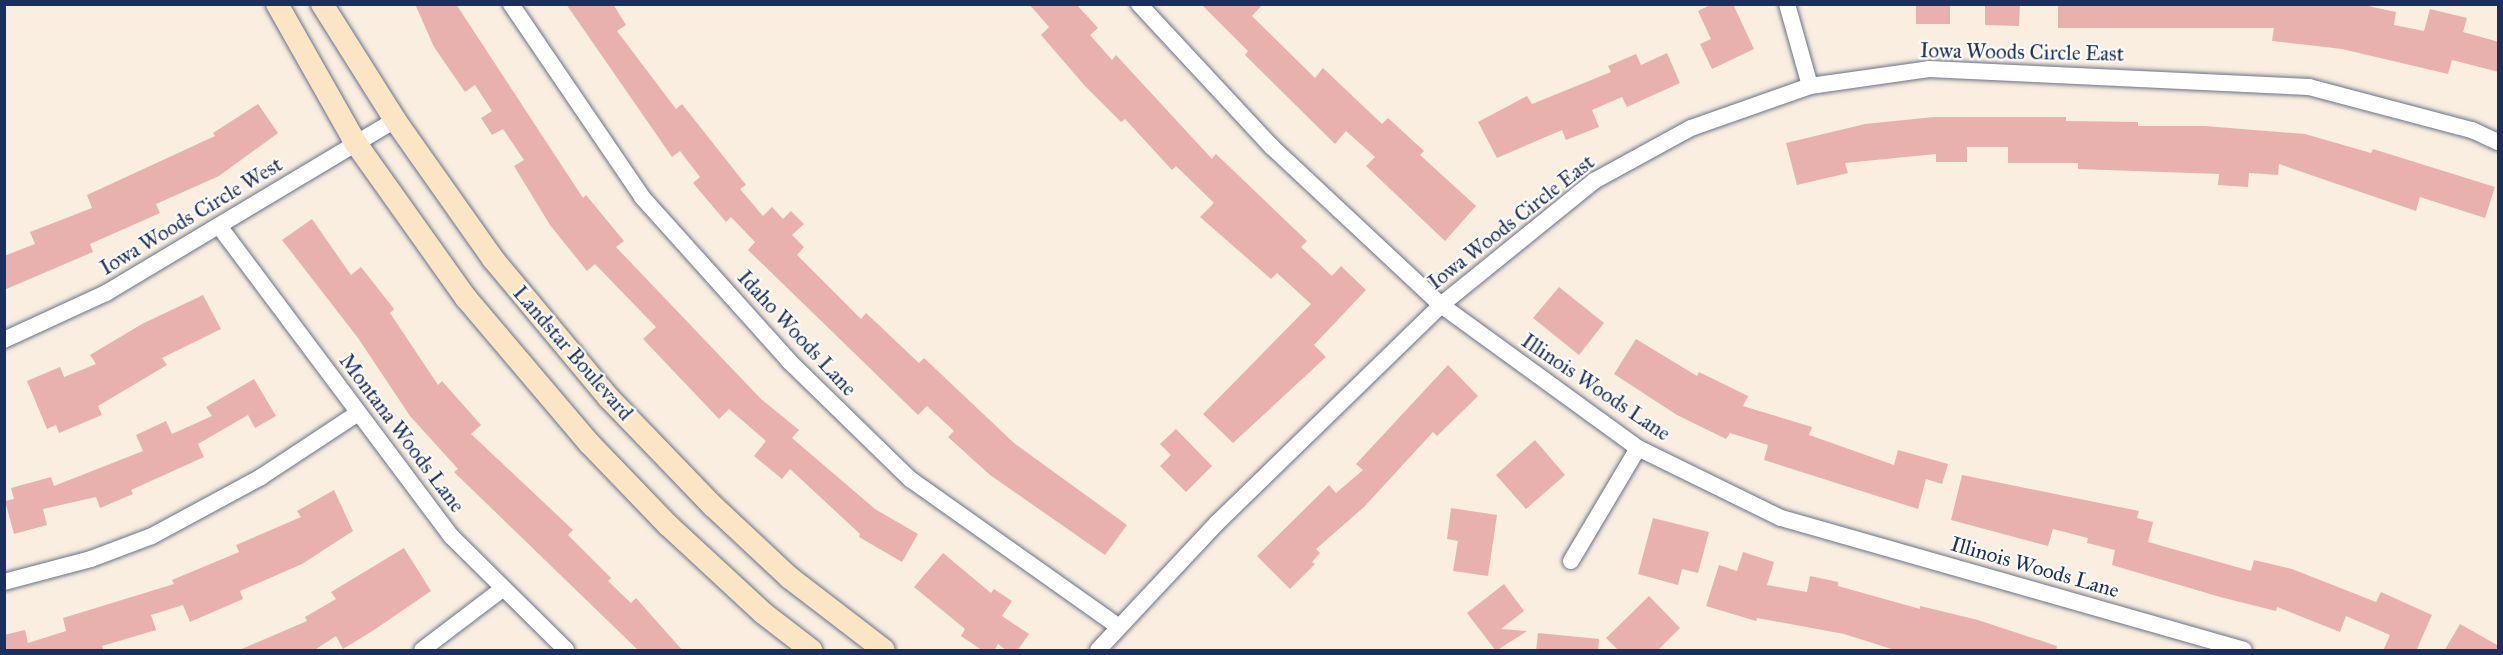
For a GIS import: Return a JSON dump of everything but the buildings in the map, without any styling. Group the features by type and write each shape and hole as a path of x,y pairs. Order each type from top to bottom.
{"street":[{"path":"277,4 355,142 466,298 590,444 669,525 763,613 811,651"},
{"name":"Landstar Boulevard","path":"322,4 395,120 493,259 609,398 713,506 790,578 884,651"},
{"name":"Idaho Woods Lane","path":"511,4 642,197 789,361 910,479 1118,626"},
{"name":"Illinois Woods Lane","path":"1139,4 1271,146 1441,305 1638,448 1781,518 2244,651"},
{"path":"1787,4 1810,86"},
{"name":"Iowa Woods Circle East","path":"1098,651 1118,626 1217,523 1441,305 1594,181 1692,128 1810,86 1929,69 2308,87 2472,130 2499,142"},
{"name":"Iowa Woods Circle West","path":"4,340 106,293 395,120"},
{"name":"Montana Woods Lane","path":"219,226 451,536 501,590 566,651"},
{"path":"4,582 91,559 152,536 261,477 358,412"},
{"path":"1571,561 1638,448"},
{"path":"422,651 501,590"}]}
